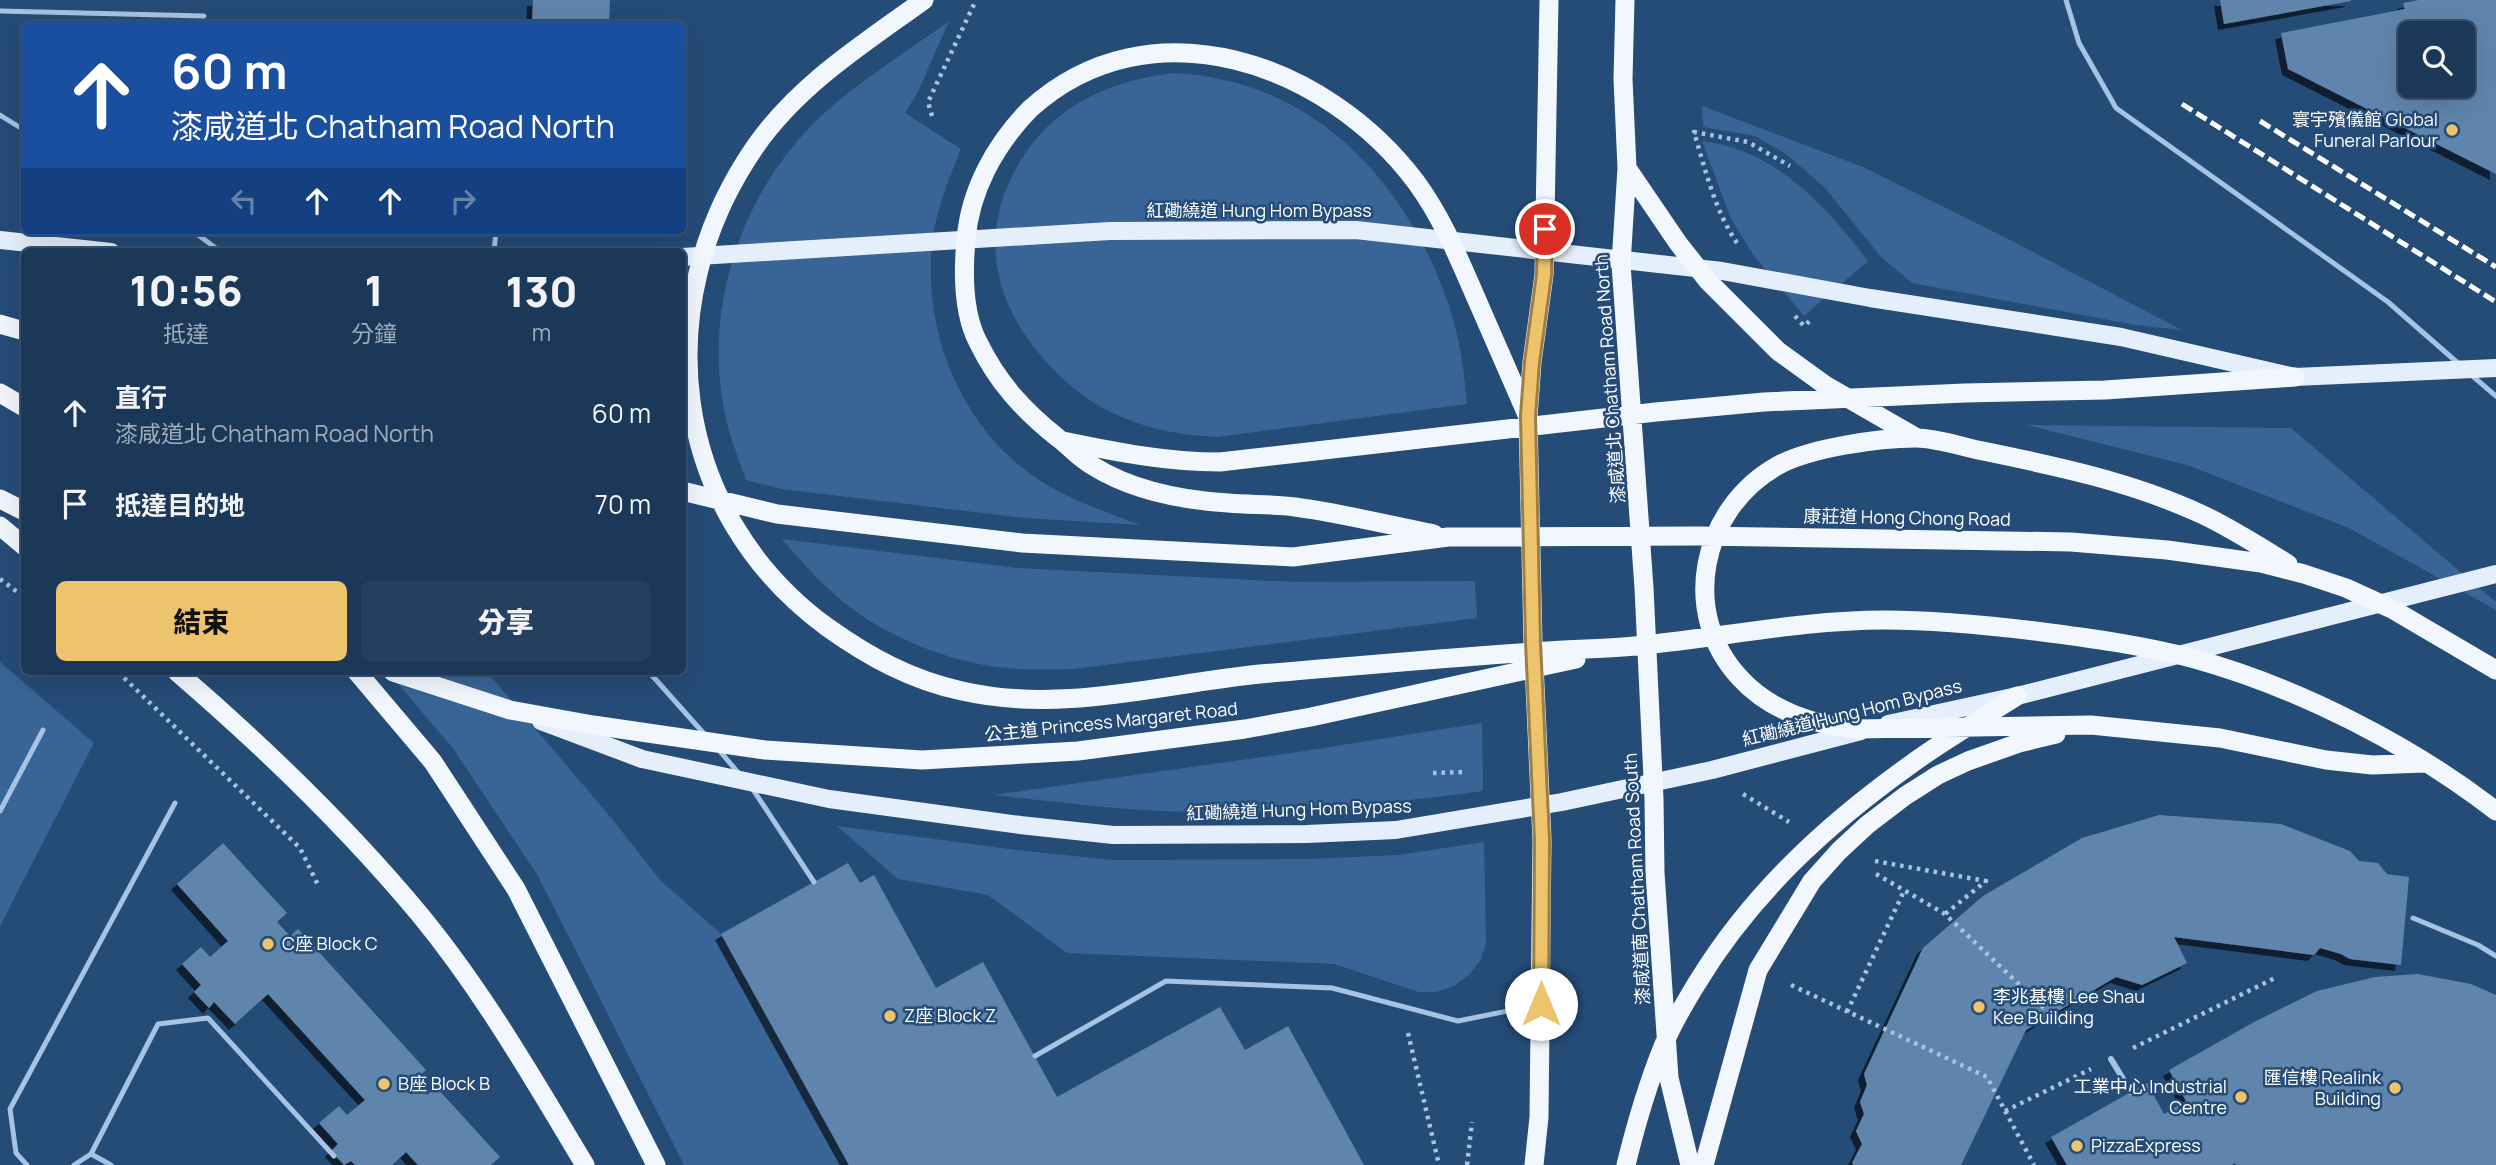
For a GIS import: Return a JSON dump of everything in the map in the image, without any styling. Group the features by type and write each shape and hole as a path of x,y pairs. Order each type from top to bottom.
{"highway":[{"path":"924,0 825,72 789,104 754,148 735,180 706,247 693,289 688,362 689,395 698,444 712,485 733,526 767,574 814,617 861,652 904,674 959,691 1015,700 1075,700 1256,675 1625,647 1820,623 1884,620 2004,627 2147,648 2200,660 2256,680 2342,717 2425,763 2496,811"},
{"path":"1534,1165 1539,1117 1542,840 1533,642 1528,416 1532,362 1544,275 1549,0"},
{"name":"漆咸道北 Chatham Road North","path":"1625,0 1623,79 1627,168 1621,264 1644,588"},
{"path":"1448,537 1293,506 1224,503 1149,491 1124,484 1090,465 1027,413 1000,380 975,339 966,299 964,262 967,225 977,190 992,157 1013,127 1039,101 1069,79 1101,62 1137,52 1173,47 1244,57 1278,69 1310,85 1339,105 1391,153 1414,180 1451,240 1528,416"},
{"path":"1627,168 1707,280 1778,351 1825,385 1917,438"},
{"path":"0,324 21,330"},
{"path":"1062,441 1180,462 1220,462 1763,402 2105,390 2295,377"},
{"path":"0,393 21,405"},
{"path":"2304,573 2229,527 2163,498 2036,462 1917,438 1858,444 1796,457 1760,477 1742,492 1728,509 1717,530 1705,568 1705,609 1710,629 1727,663 1740,679 1772,704 1790,713 1838,727 1858,729 2091,725 2220,738 2326,761 2372,765 2425,763"},
{"name":"康莊道 Hong Chong Road","path":"686,492 777,514 1021,543 1293,557 1448,537 1699,536 2071,542 2217,556 2261,562 2346,588 2392,609 2496,670"},
{"path":"0,499 21,510"},
{"path":"0,526 21,544"},
{"name":"漆咸道南 Chatham Road South","path":"1644,588 1655,873 1669,1079 1690,1165"},
{"name":"公主道 Princess Margaret Road","path":"402,675 510,710 675,738 765,750 922,760 1078,751 1245,729 1625,647"},
{"path":"180,675 283,768 422,917 472,983 585,1165"},
{"path":"360,675 433,762 516,889 656,1165"},
{"path":"1626,1165 1639,1116 1665,1041 1704,972 1741,918 1794,860 1832,825 1913,763 2017,696"},
{"path":"1704,1165 1758,970 1812,881 1839,851 1905,796 1938,775 2019,743 2091,725"}],"main road":[{"name":"紅磡繞道 Hung Hom Bypass","path":"686,257 1110,231 1356,230 1722,271 1870,298 2121,337 2295,377 2496,368"},
{"path":"0,240 74,248"},
{"name":"紅磡繞道 Hung Hom Bypass","path":"510,710 642,759 829,799 1020,825 1113,835 1396,830 1562,802 1712,770 1891,723 2017,696 2496,574"}],"street":[{"path":"2111,1059 2131,1092"}],"lane":[{"path":"2066,0 2079,43 2116,108 2388,302 2496,396"},
{"path":"0,11 204,16"},
{"path":"0,115 21,128"},
{"path":"198,235 216,248"},
{"path":"652,675 750,786 814,882"},
{"path":"0,811 43,730"},
{"path":"27,1165 16,1153 10,1109 175,803"},
{"path":"2413,918 2478,945 2496,956"},
{"path":"1035,1056 1166,981 1332,988 1458,1021 1541,1004"},
{"path":"74,1165 91,1154 158,1024 208,1018 334,1156"},
{"path":"91,1154 111,1165"}],"path":[{"path":"932,116 928,102 976,0"},
{"path":"1694,132 1748,142 1790,166"},
{"path":"0,579 21,595"},
{"path":"122,675 300,848 319,887"},
{"path":"1433,773 1464,772"},
{"path":"1736,790 1790,823"},
{"path":"1868,859 1986,881 1945,914"},
{"path":"1876,874 1945,914 2065,1028"},
{"path":"1847,1012 1903,891"},
{"path":"2005,1111 2277,978"},
{"path":"1791,985 1987,1077 2034,1165"},
{"path":"1403,1007 1439,1165"},
{"path":"1467,1165 1472,1122"}],"shaded area":[{"path":"949,21 918,92 905,113 961,149 948,181 933,236 931,272 941,343 954,377 971,409 992,438 1017,464 1058,491 1140,525 1024,518 781,489 746,480 726,419 719,361 720,323 726,287 749,216 788,152 828,109"},
{"path":"1174,73 1225,80 1272,95 1314,118 1351,148 1383,183 1411,223 1434,268 1452,315 1462,359 1467,404 1217,437 1188,434 1146,426 1105,409 1072,386 1043,358 1025,335 1011,310 1001,285 996,259 1000,206 1010,180 1039,136 1054,120 1072,107 1131,81"},
{"path":"1702,106 1863,167 2182,330 2135,325 1912,283 1881,257 1825,188 1786,154 1755,136 1703,127"},
{"path":"1702,141 1728,146 1753,156 1796,183 1834,219 1868,261 1804,316 1755,257 1731,219"},
{"path":"2027,425 2291,428 2496,602 2496,610 2349,528 2187,465"},
{"path":"782,539 1019,568 1294,582 1475,581 1477,618 1073,669 996,667 950,657 884,629 837,597"},
{"path":"0,662 94,743 0,926"},
{"path":"391,675 490,675 613,820 660,880 721,934 849,1165 684,1165 538,876 452,747"},
{"path":"1482,723 1483,791 1336,807 1227,812 1141,810 993,795 1291,753"},
{"path":"837,826 1112,860 1308,859 1398,855 1484,842 1486,943 1480,961 1469,975 1454,986 1436,992 1419,992 1334,964 1067,953 988,895 898,879"}],"building":[{"path":"533,0 610,0 609,21 532,21"},
{"path":"2220,0 2350,0 2351,1 2224,24"},
{"name":"寰宇殯儀館 Global Funeral Parlour","path":"2419,0 2496,0 2496,174 2288,69 2281,33 2405,9 2403,3"},
{"name":"李兆基樓 Lee Shau Kee Building","path":"2159,815 2281,824 2350,851 2359,861 2378,863 2387,874 2409,877 2401,965 2350,959 2320,948 2314,955 2174,937 2187,963 2142,985 2116,977 2026,1030 1961,1165 1854,1165 1852,1163 1862,1144 1856,1131 1864,1114 1860,1102 1867,1085 1864,1074 1923,948 1983,896 2082,838"},
{"path":"223,843 287,913 277,922 290,936 298,929 426,1070 414,1081 427,1095 436,1087 500,1157 491,1165 418,1165 406,1152 392,1165 355,1165 351,1161 344,1165 331,1151 338,1144 319,1123 339,1106 347,1115 365,1100 268,994 235,1024 214,1002 209,1008 194,992 201,985 182,964 201,947 210,957 228,941 177,884"},
{"name":"Z座 Block Z","path":"848,863 860,883 874,875 936,988 983,962 1057,1097 1220,1007 1245,1050 1288,1026 1364,1165 849,1165 721,934"},
{"name":"匯信樓 Realink Building","path":"2418,974 2471,984 2496,995 2496,1165 2067,1165 2051,1137 2147,1083 2164,1114 2186,1101 2169,1070 2256,1021 2317,991 2375,977"}],"railway":[{"path":"2182,104 2496,302"},
{"path":"2260,121 2496,267"}],"place":[{"name":"寰宇殯儀館 Global Funeral Parlour","path":"2452,130"},
{"name":"C座 Block C","path":"268,944"},
{"name":"李兆基樓 Lee Shau Kee Building","path":"1979,1007"},
{"name":"Z座 Block Z","path":"890,1016"},
{"name":"B座 Block B","path":"384,1084"},
{"name":"匯信樓 Realink Building","path":"2395,1088"},
{"name":"工業中心 Industrial Centre","path":"2241,1097"},
{"name":"PizzaExpress","path":"2077,1146"}],"route":[{"path":"1541,1004 1542,840 1533,642 1528,416 1532,362 1544,275 1545,229"}]}
